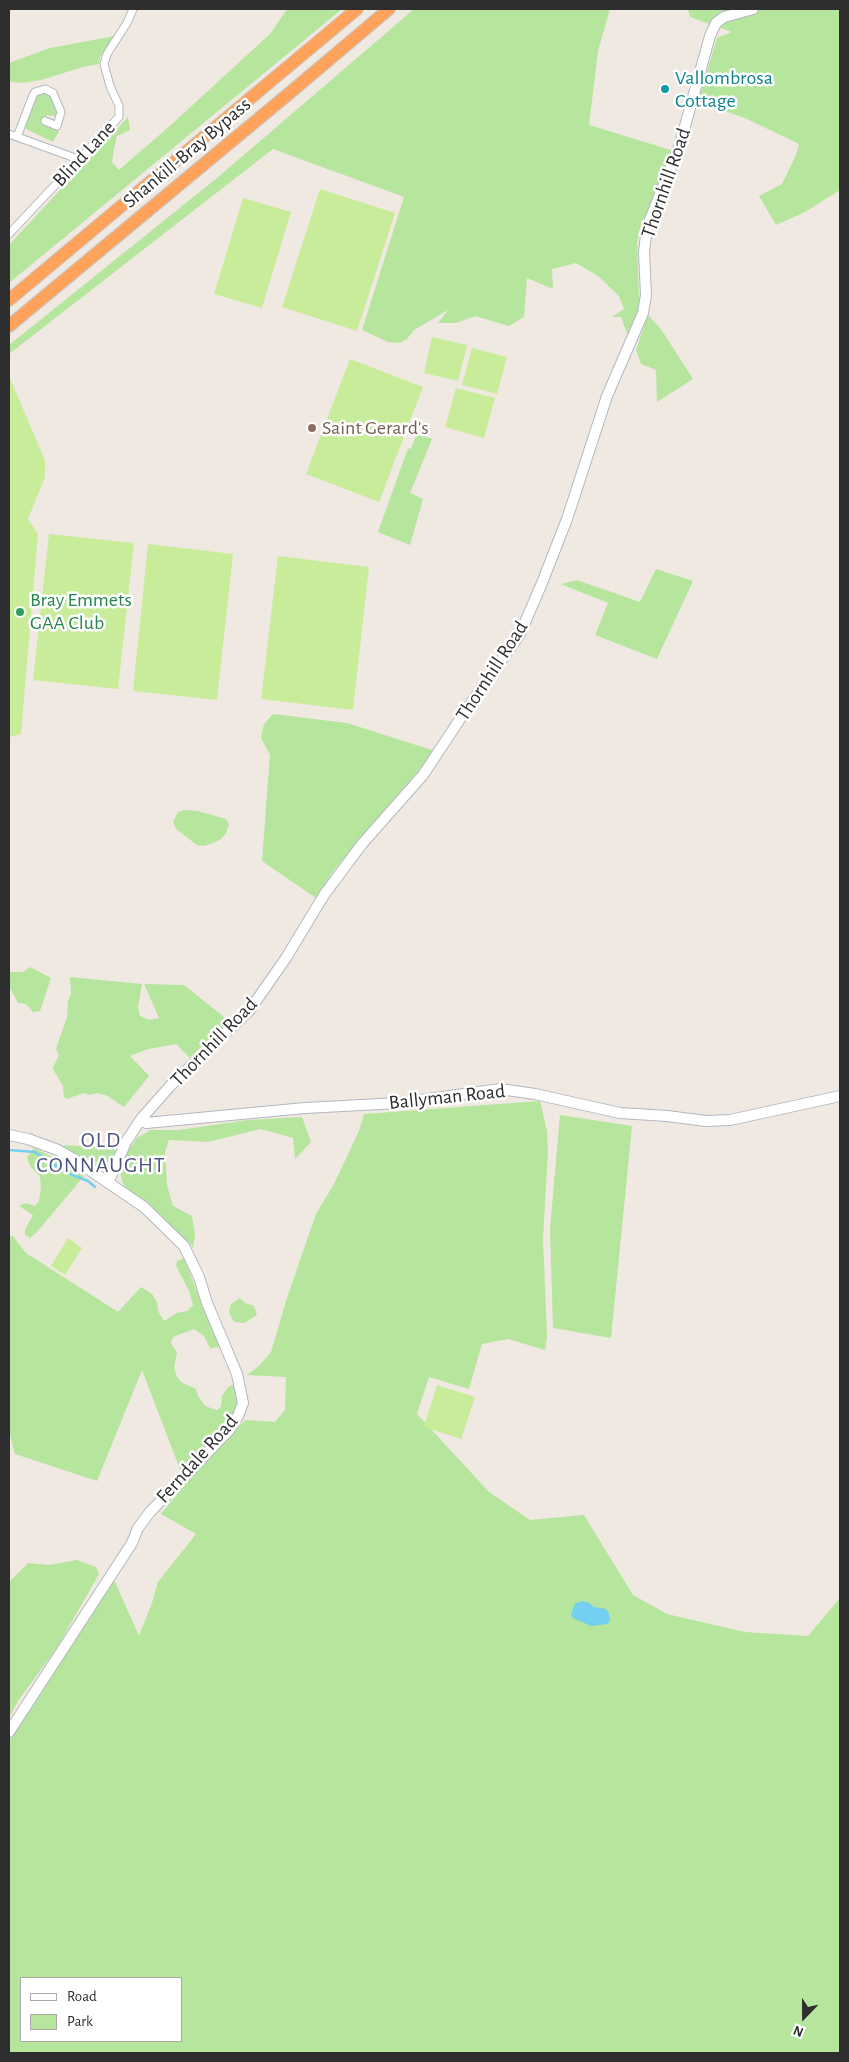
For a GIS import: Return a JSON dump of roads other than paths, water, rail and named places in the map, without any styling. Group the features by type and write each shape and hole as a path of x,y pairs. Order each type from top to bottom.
{"highway":[{"name":"Shankill-Bray Bypass","path":"9,300 357,9"},
{"name":"Shankill-Bray Bypass","path":"9,326 292,92 389,9"}],"street":[{"name":"Blind Lane","path":"9,234 119,117 119,106 110,86 104,64 107,54 127,23 133,9"},
{"name":"Thornhill Road","path":"108,1183 126,1142 141,1119 171,1085 249,1011 286,958 324,895 362,844 423,776 520,634 566,519 607,396 643,313 646,295 644,252 647,227 680,144 710,36 716,24 724,17 753,9"},
{"path":"17,137 33,95 35,92 44,89 54,93 61,112 57,126 45,121"},
{"path":"9,134 78,159"},
{"name":"Ballyman Road","path":"141,1119 146,1122 305,1108 399,1103 500,1089 535,1094 620,1113 706,1121 730,1120 840,1096"},
{"name":"Ferndale Road","path":"9,1134 58,1150 144,1208 168,1230 190,1256 237,1374 244,1403 229,1430 150,1512 138,1528 132,1543 9,1732"}],"water":[{"path":"582,1601 594,1607 606,1609 610,1620 608,1624 591,1626 573,1618 571,1615 573,1608 576,1603"}],"waterway":[{"path":"9,1150 35,1152 65,1172 88,1181 95,1187"}],"place":[{"name":"Vallombrosa Cottage","path":"665,89"},
{"name":"Saint Gerard's","path":"312,428"},
{"name":"Bray Emmets GAA Club","path":"20,612"}],"district":[{"name":"OLD CONNAUGHT","path":"101,1152"}]}
